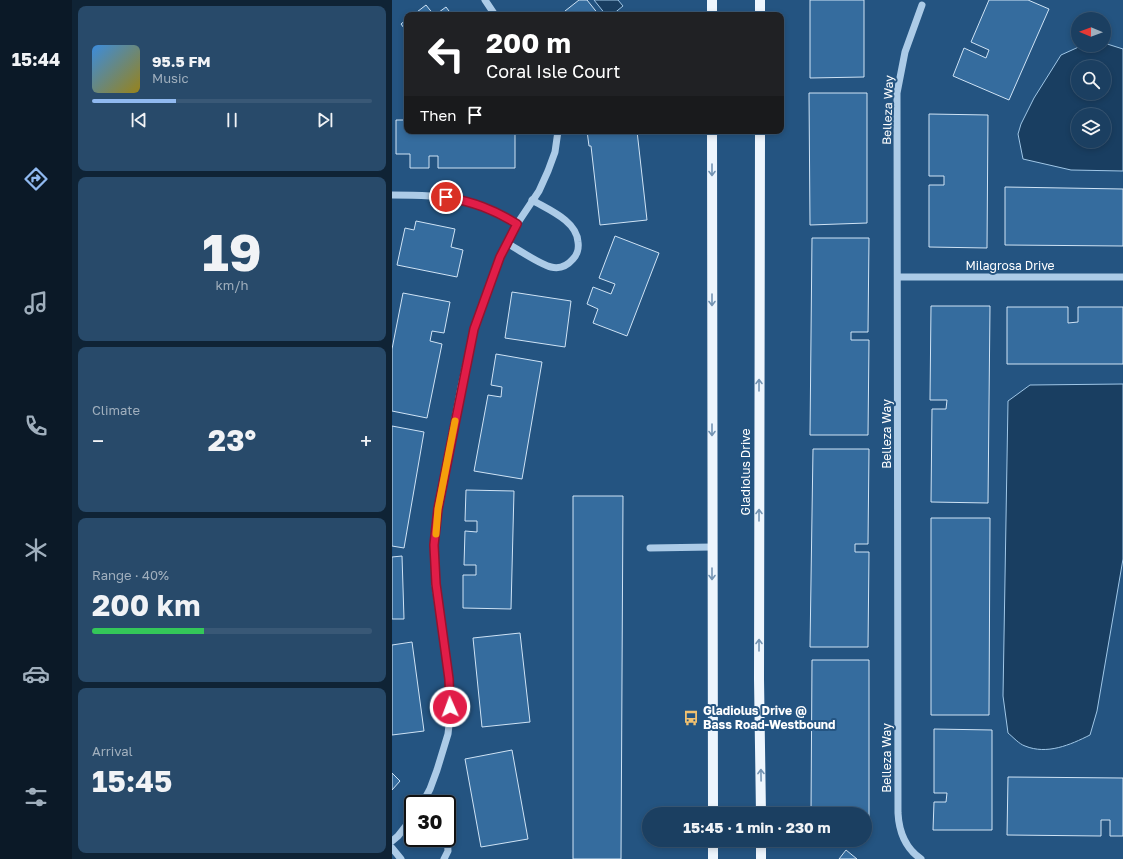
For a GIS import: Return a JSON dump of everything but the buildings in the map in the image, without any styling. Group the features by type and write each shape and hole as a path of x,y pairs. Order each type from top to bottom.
{"main road":[{"path":"712,0 712,12"},
{"path":"760,0 760,12"},
{"path":"712,134 713,807"},
{"name":"Gladiolus Drive","path":"760,134 759,680 761,807"},
{"path":"713,847 713,859"},
{"path":"761,847 761,859"}],"street":[{"path":"485,0 493,12"},
{"name":"Belleza Way","path":"921,859 911,851 900,832 898,813 897,93 905,52 922,5"},
{"path":"427,795 437,770 448,734 450,716 449,679 436,584 434,545 438,509 474,329 507,243 548,171 555,152 558,134"},
{"path":"392,195 446,197 463,200 500,213 517,224"},
{"path":"507,243 549,266 558,268 566,265 573,259 577,252 578,236 571,225 532,200"},
{"name":"Milagrosa Drive","path":"898,277 1123,277"},
{"path":"650,548 712,547"},
{"path":"392,841 404,827"},
{"path":"444,859 448,847"},
{"path":"392,848 402,859"}],"water":[{"path":"594,0 618,0 623,6 616,12 604,12"},
{"path":"1111,45 1123,49 1123,171 1071,170 1023,159 1018,134 1021,124 1034,98 1061,55 1071,50 1071,52 1111,52"},
{"path":"1123,384 1123,559 1097,711 1090,735 1058,748 1033,749 1021,744 1008,733 1003,696 1008,401 1030,385"}],"slow traffic":[{"path":"436,534 438,509 455,421"}],"place":[{"name":"Gladiolus Drive @ Bass Road-Westbound","path":"691,718"}],"route":[{"path":"446,197 480,205 500,213 517,224 500,257 474,329 461,386 438,509 434,545 436,584 440,626 449,679 450,707"}]}
